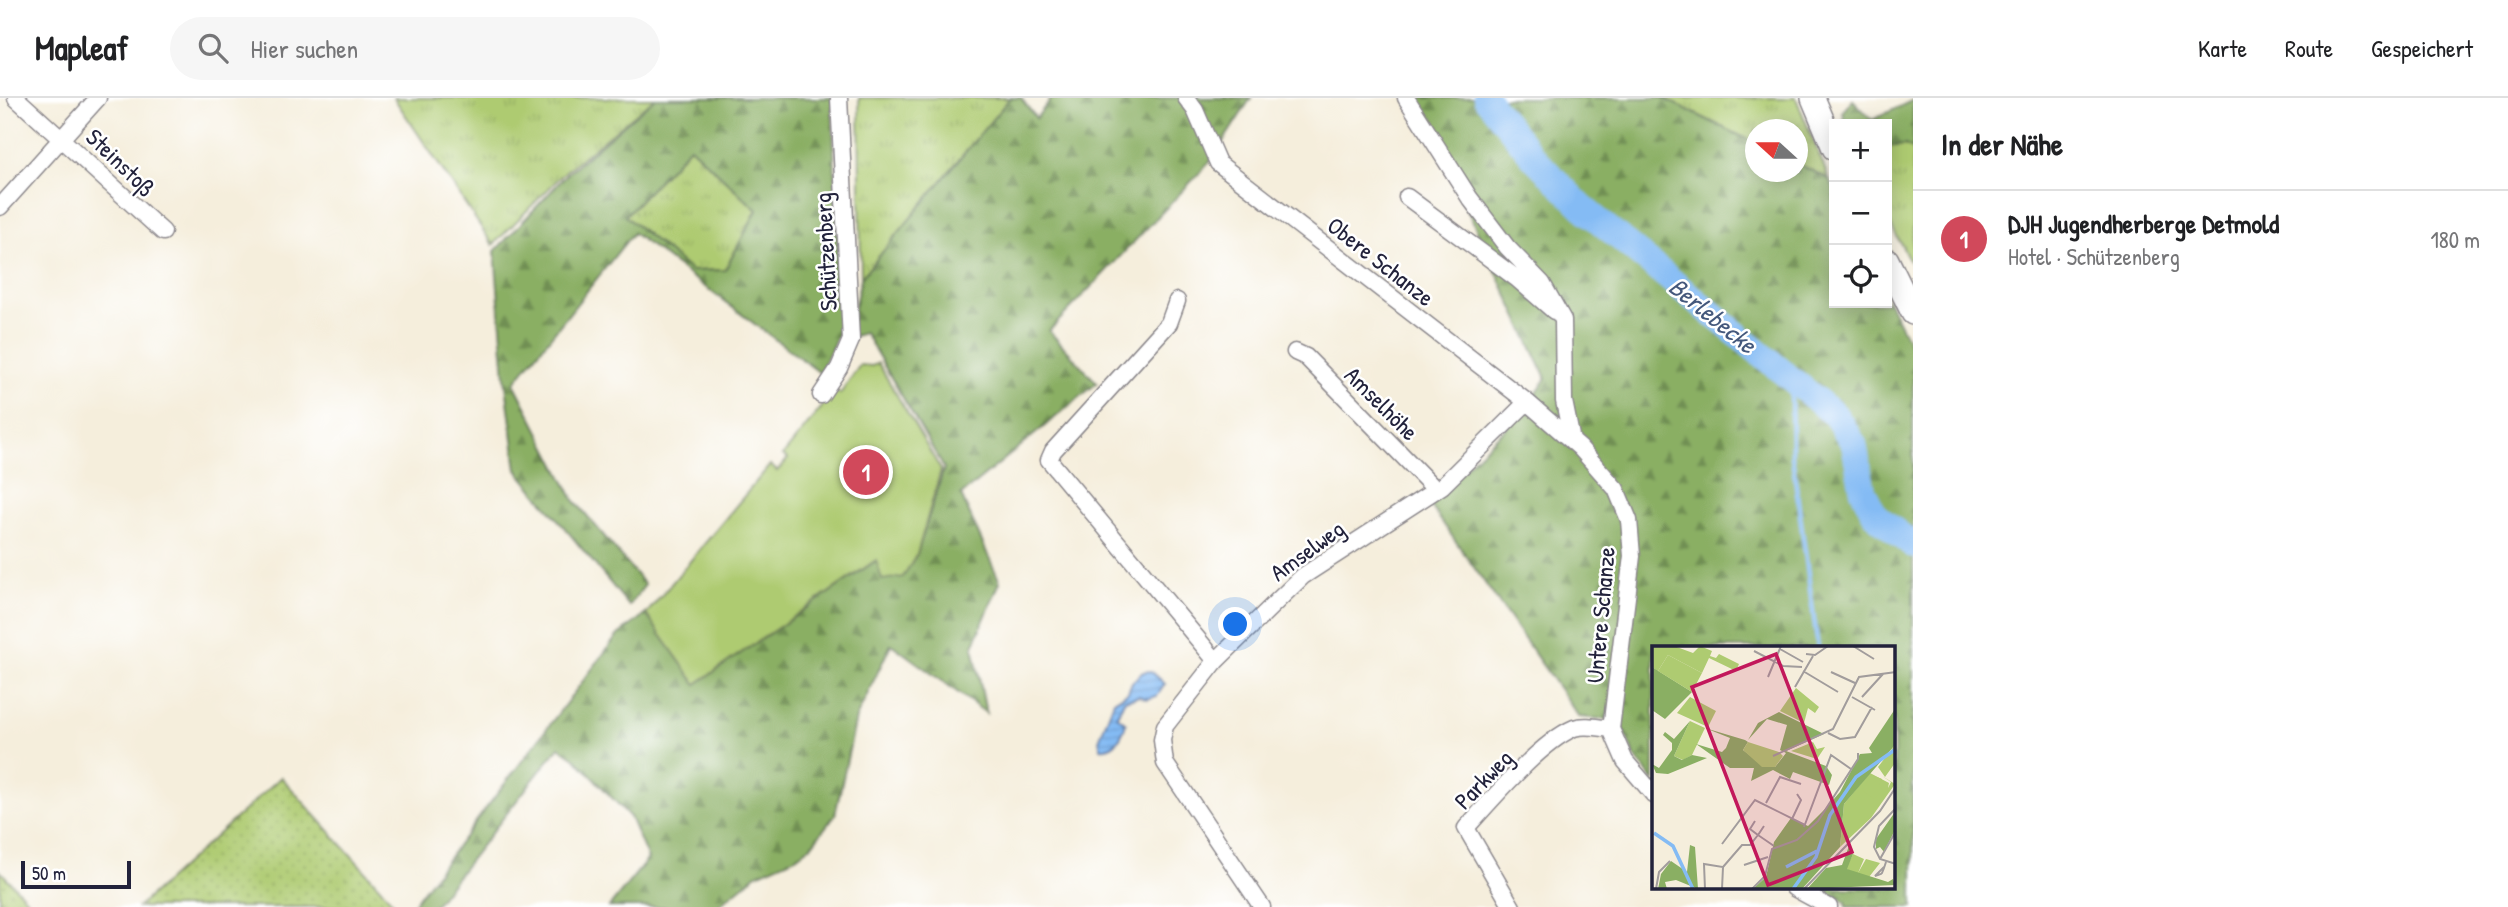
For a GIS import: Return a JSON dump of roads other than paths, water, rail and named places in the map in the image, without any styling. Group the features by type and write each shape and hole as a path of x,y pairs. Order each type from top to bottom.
{"main road":[{"path":"1813,98 1829,136"},
{"path":"1892,270 1913,313"}],"street":[{"name":"Steinstoß","path":"16,98 163,232"},
{"path":"0,207 99,98"},
{"name":"Schützenberg","path":"821,395 839,368 851,341 839,98"},
{"name":"Obere Schanze","path":"1186,98 1195,110 1218,163 1527,402 1572,441"},
{"path":"1406,98 1469,197 1507,247 1542,283 1563,320 1564,401 1572,441"},
{"path":"1407,197 1516,278 1563,320"},
{"path":"1177,301 1169,323 1053,451 1049,460 1216,661"},
{"name":"Amselhöhe","path":"1295,352 1306,357 1435,489"},
{"name":"Amselweg","path":"1262,907 1165,763 1162,740 1165,726 1216,661 1303,576 1455,474 1527,402"},
{"name":"Untere Schanze","path":"1572,441 1616,489 1629,520 1632,556 1611,729"},
{"name":"Parkweg","path":"1512,907 1466,828 1539,754 1573,729 1583,726 1611,729"},
{"path":"1611,729 1625,761 1652,793"},
{"path":"1798,890 1829,907"}],"water":[{"path":"1151,671 1165,684 1157,696 1147,699 1139,696 1124,700 1117,716 1126,723 1123,732 1118,741 1110,747 1101,748 1099,740 1114,701 1128,692 1132,682 1143,672"}],"waterway":[{"name":"Berlebecke","path":"1486,98 1533,157 1582,207 1835,415 1854,444 1863,491 1875,515 1913,545"},
{"path":"1791,382 1792,456 1818,646"}],"place":[{"name":"DJH Jugendherberge Detmold","path":"866,472"}]}
